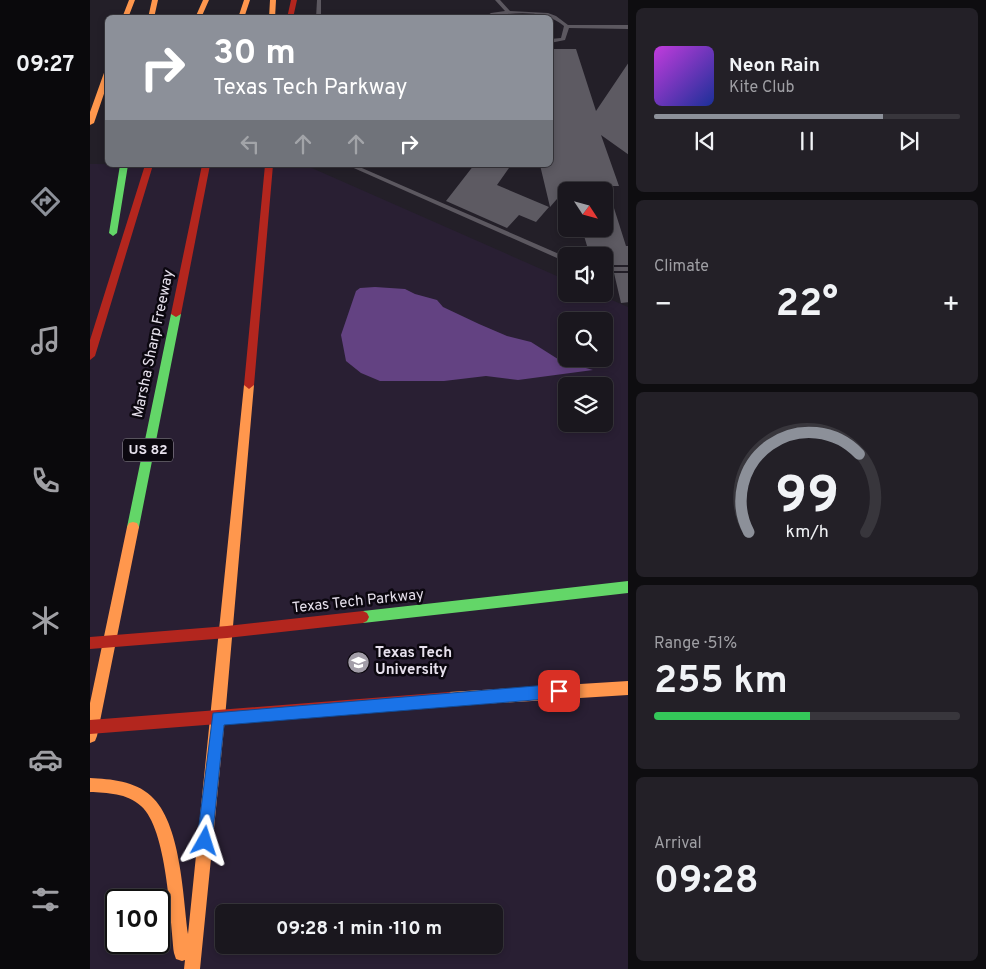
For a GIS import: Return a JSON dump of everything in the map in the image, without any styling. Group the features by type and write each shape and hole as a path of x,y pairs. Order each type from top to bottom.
{"main road":[{"path":"126,15 132,0"},
{"path":"152,15 155,0"},
{"path":"199,15 206,0"},
{"path":"242,15 247,0"},
{"path":"272,15 273,0"},
{"path":"291,15 294,0"},
{"path":"90,123 105,79"},
{"path":"95,336 124,167"},
{"path":"90,356 148,167"},
{"name":"Marsha Sharp Freeway","path":"90,736 206,167"},
{"path":"192,969 227,632 268,167"},
{"name":"Texas Tech Parkway","path":"90,643 227,632 628,587"},
{"path":"90,727 526,692 628,688"},
{"path":"90,785 102,784 125,789 153,808 166,831 184,969"}],"lane":[{"path":"318,15 320,0"},
{"path":"497,0 509,12"},
{"path":"491,15 509,12 550,14 557,16 567,26 628,27"},
{"path":"553,41 563,39 567,26"},
{"path":"355,167 558,256"},
{"path":"613,269 628,270"}],"shaded area":[{"name":"Texas Tech University","path":"90,164 105,164 105,167 310,167 558,276 558,302 613,300 628,307 628,969 90,969"},
{"path":"360,288 405,289 437,300 443,307 479,324 507,336 531,342 558,359 558,367 582,367 593,370 518,380 486,376 444,381 380,381 361,373 346,361 341,335 356,291"}],"building":[{"path":"553,49 576,49 596,111 628,63 628,154 601,135 619,186 613,186 613,182 558,182 558,198 550,207 540,167 553,167"},
{"path":"472,167 510,167 497,185 549,207 536,222 519,215 507,228 446,201"},
{"path":"613,205 626,246 628,246 628,265 613,265 613,247 587,247 585,238 613,237"},
{"path":"614,273 628,273 628,302 621,303"}],"traffic: fast":[{"path":"113,233 124,167"},
{"path":"133,527 176,314"},
{"path":"363,617 628,587"}],"traffic: slow":[{"path":"126,15 132,0"},
{"path":"152,15 155,0"},
{"path":"199,15 206,0"},
{"path":"242,15 247,0"},
{"path":"272,15 273,0"},
{"path":"90,123 105,79"},
{"path":"218,718 249,385"},
{"path":"90,736 133,527"},
{"path":"449,699 628,688"},
{"path":"192,969 218,718"},
{"path":"90,785 113,787 132,792 145,800 155,811 167,841 182,953"}],"traffic: jam":[{"path":"291,15 294,0"},
{"path":"90,356 148,167"},
{"path":"176,314 206,167"},
{"path":"249,385 269,167"},
{"path":"90,643 227,632 363,617"},
{"path":"90,727 449,699"}],"place":[{"name":"Texas Tech University","path":"359,662"}],"route":[{"path":"205,841 218,718 526,692 559,691"}]}
